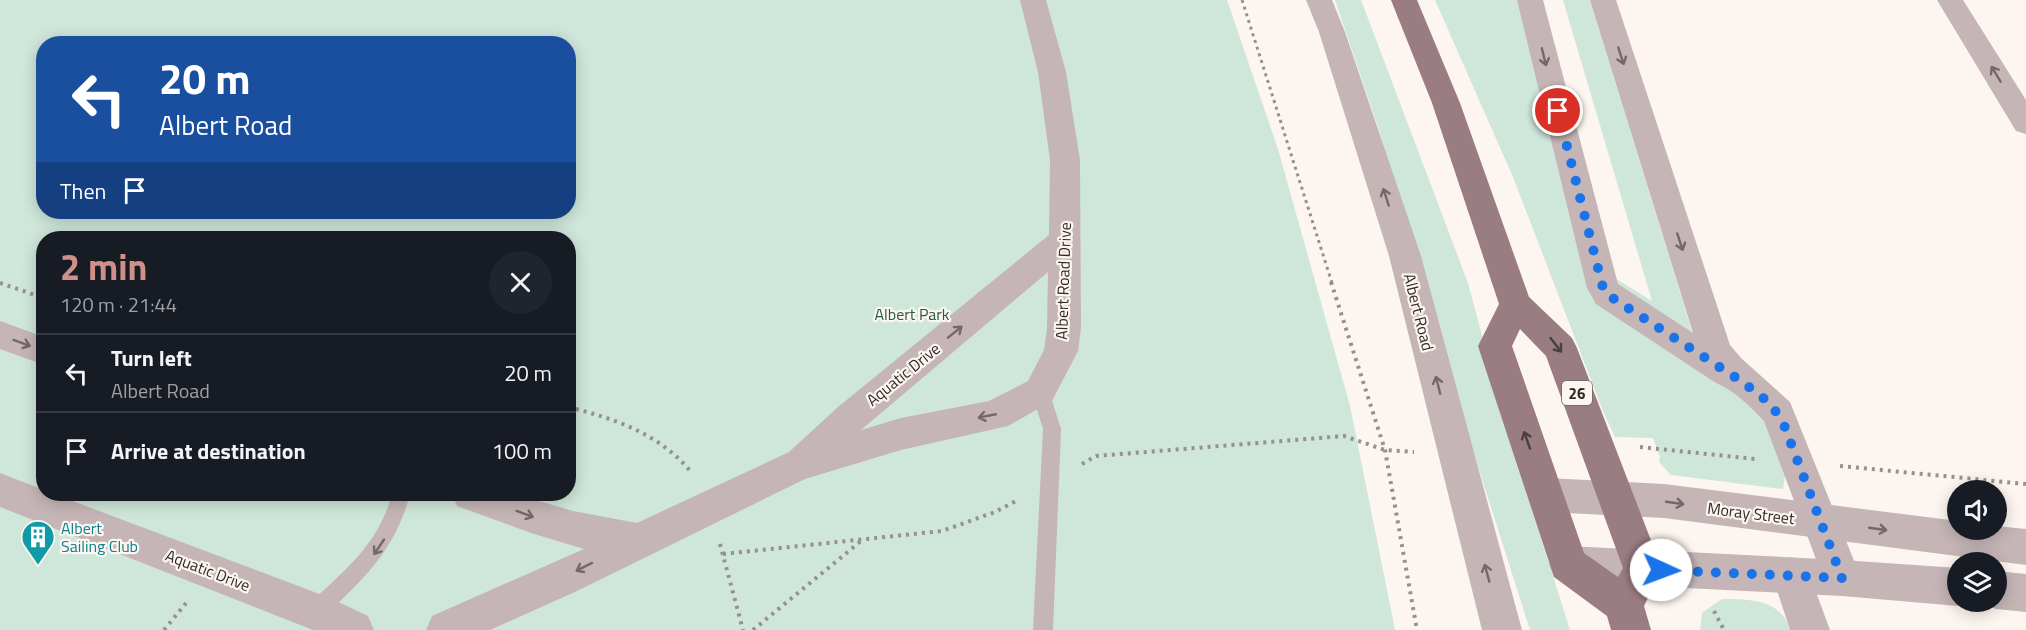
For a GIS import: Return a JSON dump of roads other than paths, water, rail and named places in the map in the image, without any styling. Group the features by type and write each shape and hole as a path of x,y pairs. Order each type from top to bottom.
{"main road":[{"name":"26","path":"1404,0 1446,103 1515,304 1560,348 1643,569"},
{"path":"1515,304 1495,346 1547,495 1568,564 1628,617 1643,569"}],"street":[{"name":"Albert Road Drive","path":"1033,0 1052,72 1065,159 1066,239 1061,351 1040,391"},
{"name":"Albert Road","path":"1319,0 1332,32 1405,256 1502,630"},
{"path":"1530,0 1603,288 1608,295 1741,381 1771,404 1778,413 1842,578"},
{"path":"1603,0 1709,334 1718,355 1741,381"},
{"path":"1950,0 2026,124"},
{"name":"Aquatic Drive","path":"797,465 850,418 1066,239"},
{"path":"0,335 36,348"},
{"name":"Aquatic Drive","path":"446,630 563,578 797,465 901,434 996,415 1040,391"},
{"name":"Aquatic Drive","path":"0,490 316,611 354,630"},
{"name":"Moray Street","path":"1547,495 1664,501 2026,547"},
{"path":"489,501 563,528 603,538 637,541"},
{"path":"1568,564 1791,575 1947,586"},
{"path":"1791,575 1810,630"},
{"path":"2007,591 2026,593"}],"lane":[{"path":"1040,391 1052,429 1043,630"},
{"path":"316,611 376,553 387,535 399,501"}],"place":[{"name":"Albert Sailing Club","path":"38,566"}],"park label":[{"name":"Albert Park","path":"912,314"}]}
